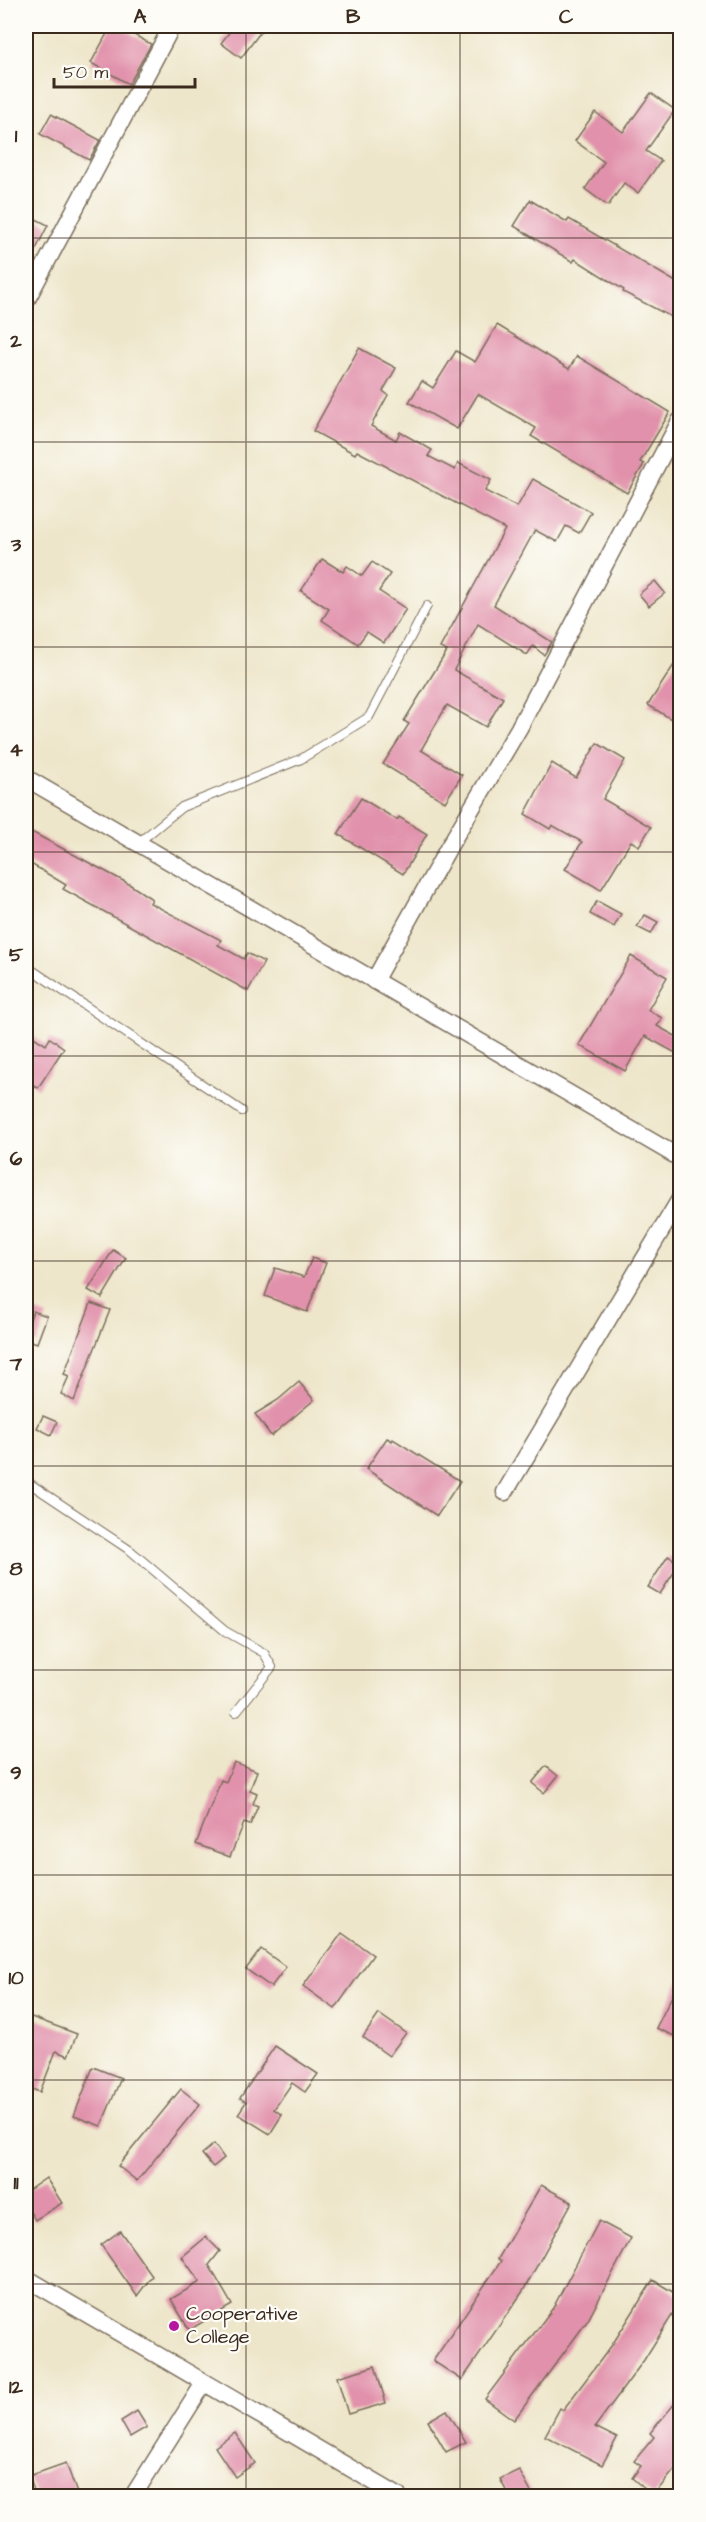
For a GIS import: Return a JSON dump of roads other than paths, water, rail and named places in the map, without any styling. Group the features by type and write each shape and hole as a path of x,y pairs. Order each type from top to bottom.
{"street":[{"path":"26,301 172,26"},
{"path":"374,981 519,728 681,421"},
{"path":"26,778 681,1158"},
{"path":"505,1492 681,1199"},
{"path":"26,2278 398,2496"},
{"path":"133,2496 204,2383"}],"lane":[{"path":"137,843 182,807 301,759 369,717 427,606"},
{"path":"26,966 242,1111"},
{"path":"26,1481 131,1551 225,1631 264,1653 272,1667 236,1712"}],"place":[{"name":"Cooperative College","path":"174,2326"}]}
